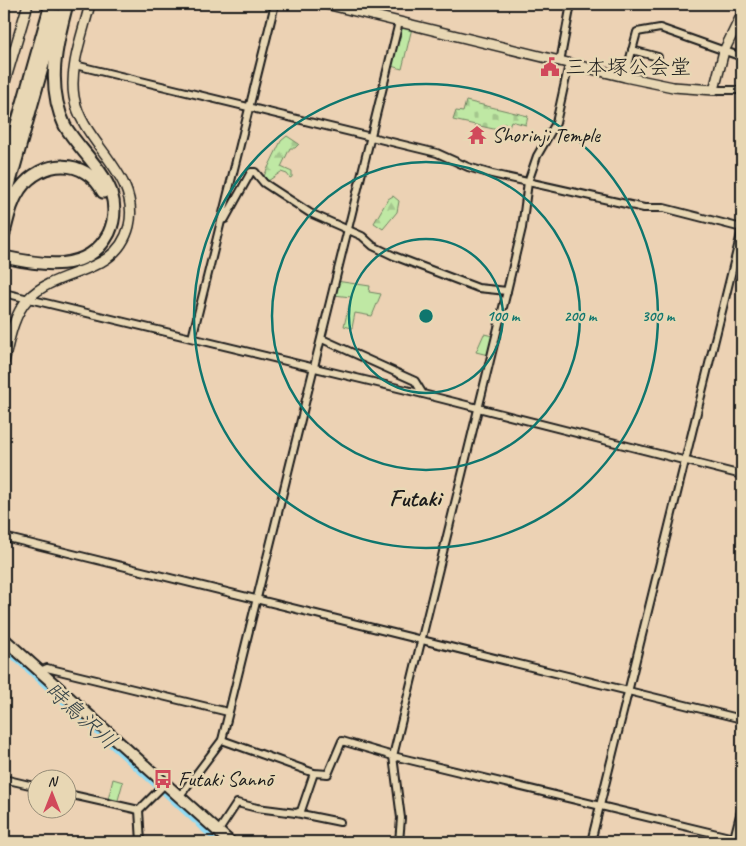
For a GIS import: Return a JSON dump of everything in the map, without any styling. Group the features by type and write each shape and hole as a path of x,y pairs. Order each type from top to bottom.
{"highway":[{"path":"4,140 46,4"},
{"path":"4,170 51,4"},
{"path":"4,203 60,4"},
{"path":"4,257 38,263 74,262 98,249 112,226 114,209 110,190 65,126 60,115 55,93 55,60 67,4"},
{"path":"4,233 16,195 32,176 46,168 69,166 85,171 96,181 104,194 106,216 102,230 95,242 82,251 67,257 48,258 4,250"}],"main road":[{"path":"4,638 230,842"}],"street":[{"path":"4,85 28,4"},
{"path":"4,362 13,325 29,298 46,286 82,272 111,256 119,246 129,225 130,205 122,180 81,119 74,96 75,65 90,4"},
{"path":"192,338 275,4"},
{"path":"326,4 565,63 673,87 742,90"},
{"path":"399,842 401,818 393,756 522,228 528,182 537,156 556,123 571,4"},
{"path":"714,90 724,50 742,14"},
{"path":"179,797 222,740 315,368 332,287 349,232 370,137 399,22"},
{"path":"625,77 637,32 660,28 742,57"},
{"path":"632,50 658,57"},
{"path":"75,65 437,153 468,167 528,182 644,208 664,208 742,229 591,842"},
{"path":"222,220 225,219 251,172 255,172 264,183 284,196 349,232 362,236 373,246 394,256 478,288 507,291"},
{"path":"4,293 423,394 742,475"},
{"path":"322,339 416,381 423,394"},
{"path":"4,537 742,719"},
{"path":"40,671 47,668 228,712"},
{"path":"222,740 314,773 328,774 342,741 393,756 734,840 742,840"},
{"path":"296,813 301,811 314,773"},
{"path":"4,779 28,785"},
{"path":"141,842 139,810 165,784"},
{"path":"78,796 139,810"},
{"path":"218,832 236,803 340,822"},
{"path":"734,840 742,807"}],"green space":[{"path":"402,26 412,28 402,69 391,66"},
{"path":"466,101 528,116 526,125 511,121 507,132 453,120 456,111 463,112"},
{"path":"287,136 299,144 295,148 290,148 281,167 292,172 292,177 290,178 287,174 281,172 268,181 264,176 281,141"},
{"path":"393,196 399,201 397,212 383,229 374,223 388,199"},
{"path":"336,281 370,286 369,292 381,294 372,316 355,313 352,328 344,326 351,297 334,295"},
{"path":"484,334 493,336 488,355 476,352"},
{"path":"113,779 123,782 116,802 108,800"}],"waterway":[{"name":"時鳥沢川","path":"4,646 159,786"},
{"name":"時鳥沢川","path":"166,792 195,819"},
{"name":"時鳥沢川","path":"200,824 213,835"}],"place":[{"name":"三本塚公会堂","path":"550,67"},
{"name":"Shorinji Temple","path":"477,135"},
{"name":"Futaki Sannō","path":"163,779"}],"district":[{"name":"Futaki","path":"415,498"}]}
